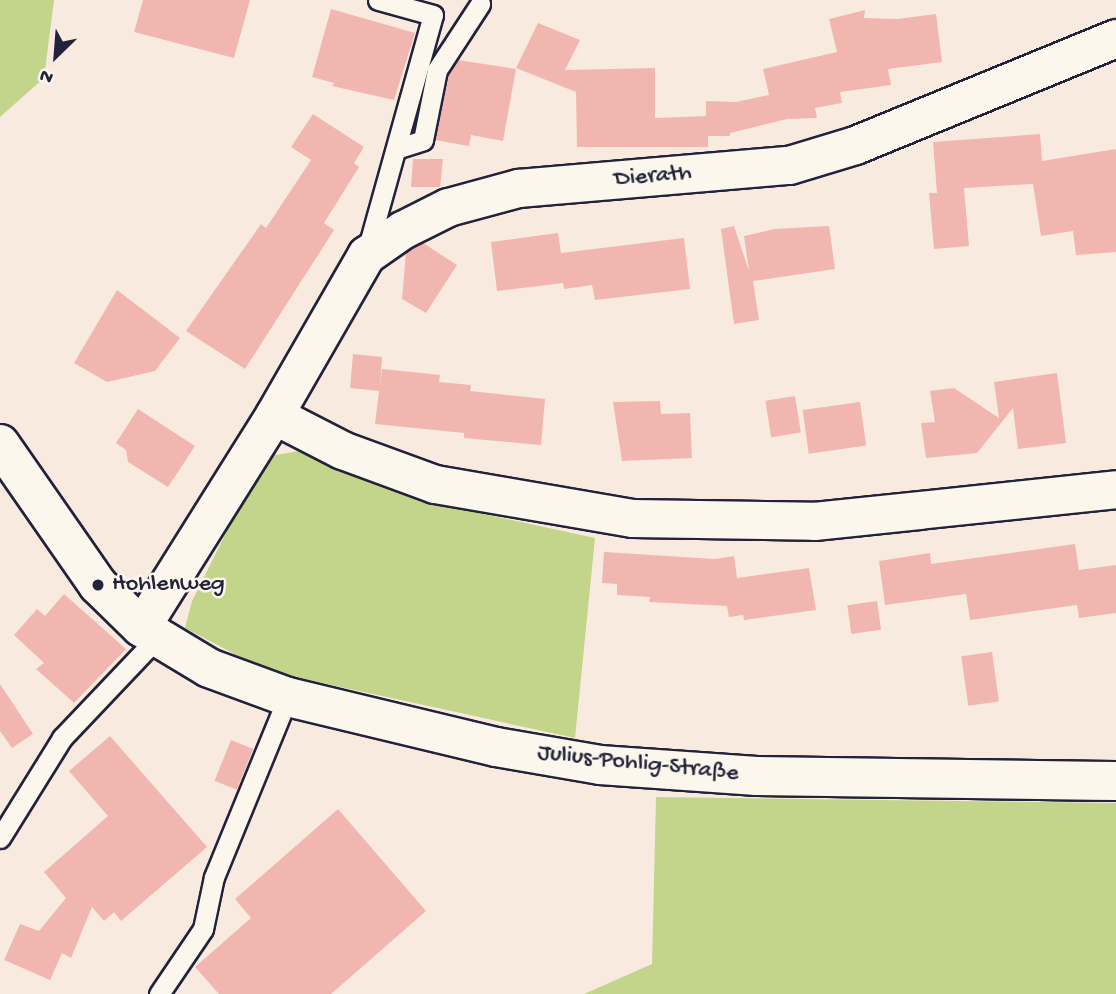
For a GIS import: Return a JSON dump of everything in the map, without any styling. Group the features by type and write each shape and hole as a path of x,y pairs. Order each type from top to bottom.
{"street":[{"name":"Dierath","path":"149,633 366,255 402,230 448,207 518,188 789,165 855,145 1116,38"},
{"path":"274,415 342,450 435,484 632,518 814,521 1116,489"},
{"name":"Julius-Pohlig-Straße","path":"0,444 98,585 149,633 209,668 288,697 496,747 600,765 757,776 1116,780"}],"lane":[{"path":"366,255 433,15 379,0"},
{"path":"396,149 423,140 437,70 480,4"},
{"path":"0,838 62,738 149,633"},
{"path":"159,994 202,929 214,877 288,697"}],"green space":[{"path":"0,0 54,0 44,78 0,117"},
{"path":"299,451 442,505 595,538 575,738 267,671 185,628 192,601 264,457"},
{"path":"656,797 1116,803 1116,994 584,994 652,964"}],"building":[{"path":"143,0 250,0 234,58 134,32"},
{"path":"331,9 415,33 394,100 332,86 334,83 312,77"},
{"path":"865,10 864,18 897,19 936,14 942,62 888,69 891,85 840,92 842,103 815,108 817,118 787,119 730,133 730,136 708,136 708,147 577,147 576,92 516,68 538,23 580,40 565,70 655,68 655,118 706,116 706,101 736,102 769,95 763,69 837,52 829,19"},
{"path":"458,60 516,69 503,141 471,135 469,146 435,140 449,75"},
{"path":"313,114 364,147 354,163 359,167 324,223 334,230 245,369 186,331 261,224 266,228 311,160 291,147"},
{"path":"1040,134 1042,161 1116,149 1116,252 1076,255 1073,231 1041,236 1033,184 964,188 969,246 934,249 929,193 937,193 933,142"},
{"path":"413,159 443,159 440,187 411,187"},
{"path":"734,226 749,271 744,236 775,229 829,226 835,269 753,281 759,320 734,324 721,229"},
{"path":"558,233 561,253 684,238 690,289 595,300 592,285 564,289 563,283 497,291 491,242"},
{"path":"423,243 457,265 426,313 402,299 406,253"},
{"path":"117,290 180,338 155,371 107,382 74,363"},
{"path":"353,354 382,357 380,387 382,369 440,375 439,382 471,385 470,391 545,399 541,445 464,438 464,433 375,424 379,391 350,388"},
{"path":"1057,373 1066,443 1018,449 1013,408 977,453 926,458 921,423 935,422 930,391 954,388 999,418 994,382"},
{"path":"795,396 801,433 771,437 765,401"},
{"path":"660,401 661,414 690,413 692,458 622,461 613,402"},
{"path":"860,402 866,446 809,454 803,410"},
{"path":"138,409 195,446 168,487 128,462 126,450 116,443"},
{"path":"1075,544 1079,570 1116,565 1116,613 1079,618 1077,605 970,620 966,594 885,605 879,561 930,553 931,564"},
{"path":"604,552 715,559 734,556 737,578 809,568 816,610 744,620 743,615 729,617 727,606 649,602 650,597 617,595 617,584 602,583"},
{"path":"64,594 126,649 74,703 36,669 44,663 14,635 37,609 45,616"},
{"path":"877,601 881,630 851,634 847,605"},
{"path":"992,652 999,702 968,706 961,656"},
{"path":"0,684 33,734 12,748 0,731"},
{"path":"110,736 207,847 121,921 114,912 104,921 92,907 71,958 62,953 50,980 4,960 20,924 39,931 66,898 44,872 108,816 69,771"},
{"path":"231,740 253,749 237,790 215,781"},
{"path":"338,809 426,911 331,994 219,994 195,967 251,918 235,899"}],"place":[{"name":"Hohlenweg","path":"98,585"}]}
